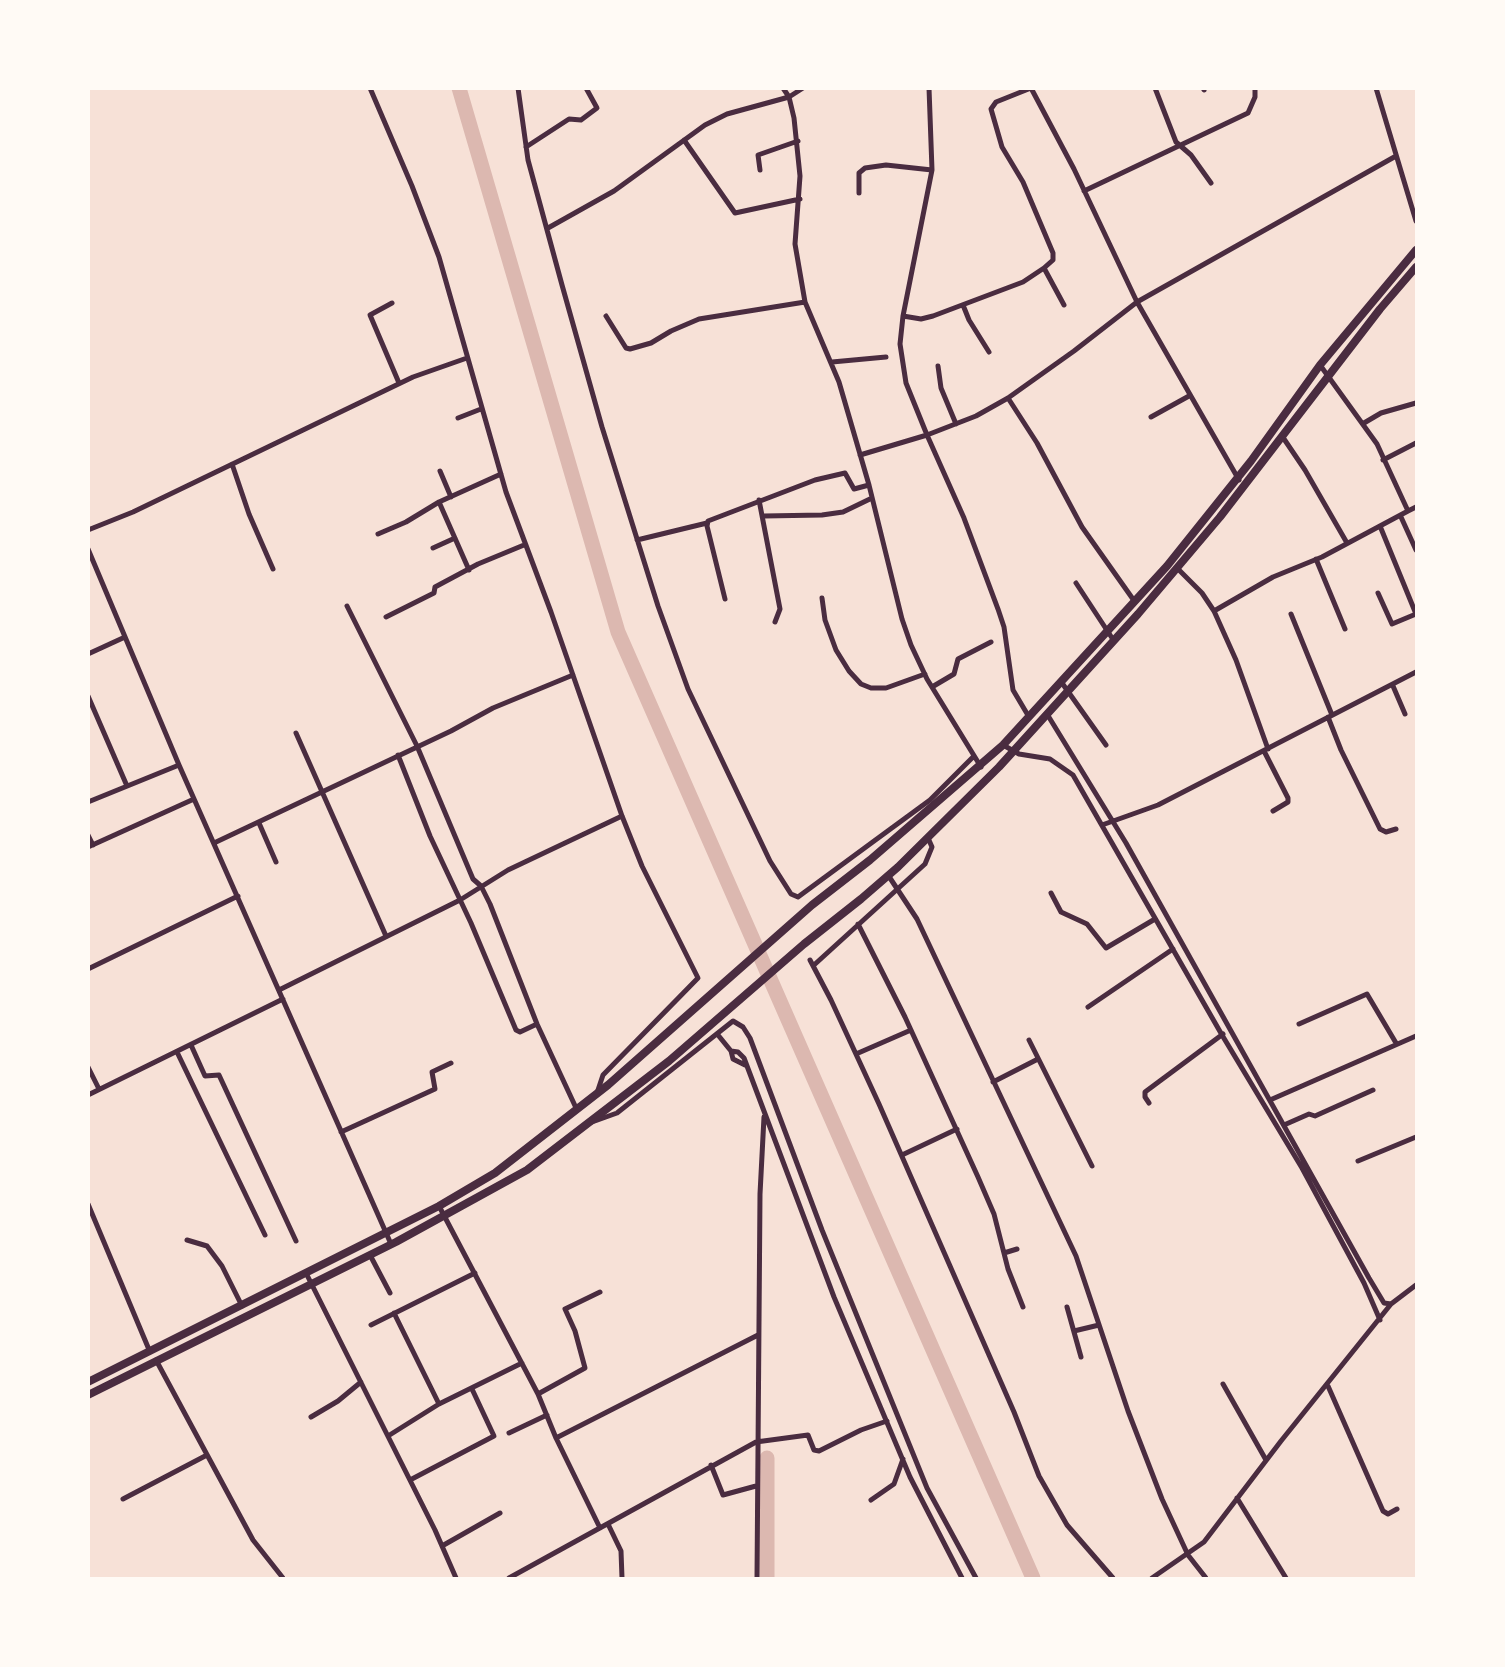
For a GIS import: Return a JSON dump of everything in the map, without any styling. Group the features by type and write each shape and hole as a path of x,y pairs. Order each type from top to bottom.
{"highway":[{"path":"88,1382 153,1355 370,1255 527,1170 669,1061 798,949 888,875 1013,752 1114,641 1320,365 1416,250"},
{"path":"165,1349 242,1306 439,1206 495,1173 597,1093 785,930 981,767 1062,683 1135,602 1176,568 1245,485 1328,375 1416,267"},
{"path":"88,1395 153,1355"},
{"path":"105,1374 110,1383"}],"street":[{"path":"370,88 412,186 439,258 501,474 622,816 642,866 698,978 603,1075 597,1093"},
{"path":"518,88 526,147 599,417 637,540 688,689 770,861 794,897 798,897 930,800 974,756"},
{"path":"526,147 569,119 581,120 597,108 586,88"},
{"path":"783,88 789,97 798,141 800,199 795,244 805,302 832,362 872,498 902,619 925,674 981,767"},
{"path":"548,228 614,191 684,140 727,114 789,97 803,88"},
{"path":"929,88 930,170 903,315 902,366 924,436 964,518 998,609 1004,627 1013,690 1029,717"},
{"path":"903,315 921,319 963,305 1023,282 1053,260 1053,253 1023,182 1002,147 991,112 992,106 1031,88 1137,302 1237,478 1245,485"},
{"path":"1155,88 1178,145 1191,155 1211,183"},
{"path":"1084,191 1248,113 1255,97 1255,88"},
{"path":"1376,88 1416,221"},
{"path":"684,140 735,213 800,199"},
{"path":"760,171 758,155 798,141"},
{"path":"860,455 956,424 1008,398 1137,302 1396,156"},
{"path":"859,193 859,173 865,168 886,165 930,170"},
{"path":"1044,268 1064,305"},
{"path":"606,316 628,350 651,343 699,319 805,302"},
{"path":"392,303 370,315 399,383"},
{"path":"963,305 969,320 989,352"},
{"path":"832,362 886,357"},
{"path":"88,530 232,464 399,383 467,358"},
{"path":"1320,365 1364,423 1408,511"},
{"path":"938,366 941,388 956,424"},
{"path":"1151,417 1189,396"},
{"path":"1008,398 1032,435 1082,527 1135,602"},
{"path":"1364,423 1381,413 1416,403"},
{"path":"458,418 481,409"},
{"path":"1282,436 1305,470 1347,543"},
{"path":"1383,460 1416,443"},
{"path":"232,464 249,514 273,569"},
{"path":"440,471 451,497"},
{"path":"637,540 707,523 715,517 815,480 845,473 854,489 868,485"},
{"path":"378,534 406,522 439,502 501,474"},
{"path":"764,516 822,516 843,512 872,498"},
{"path":"759,500 764,516 780,609 775,622"},
{"path":"439,502 469,570"},
{"path":"1214,611 1273,577 1316,559 1401,517 1416,507"},
{"path":"1401,517 1416,550"},
{"path":"707,523 725,599"},
{"path":"1378,593 1392,624 1416,614 1380,526"},
{"path":"434,548 455,538"},
{"path":"386,617 434,593 435,587 524,544"},
{"path":"88,549 179,765 391,1244"},
{"path":"1316,559 1345,629"},
{"path":"1176,568 1202,593 1214,611 1236,660 1266,750 1288,798 1288,802 1273,811"},
{"path":"1076,583 1114,641"},
{"path":"822,598 825,620 836,650 849,671 861,684 871,688 886,688 925,674"},
{"path":"347,606 417,746 473,879 481,886 507,945 537,1024 576,1110"},
{"path":"1291,614 1341,750 1380,829 1386,832 1396,829"},
{"path":"88,654 125,637"},
{"path":"932,687 954,674 958,659 991,642"},
{"path":"1108,824 1158,805 1393,686 1416,672"},
{"path":"214,843 323,793 492,708 573,675"},
{"path":"1062,683 1106,745"},
{"path":"1393,686 1405,714"},
{"path":"88,696 127,786"},
{"path":"1047,714 1108,824 1156,920 1225,1033 1366,1281 1384,1303 1391,1304"},
{"path":"296,733 386,936"},
{"path":"1003,746 1013,752 1038,755 1059,763 1072,775 1108,824 1168,921 1225,1033 1284,1125 1366,1281 1381,1319"},
{"path":"398,755 430,836 516,1030 520,1032 537,1024"},
{"path":"88,802 179,765"},
{"path":"88,835 91,846 194,799"},
{"path":"279,990 460,900 508,870 622,816"},
{"path":"259,823 276,862"},
{"path":"928,838 932,846 925,864 812,963 902,1155 1014,1412 1039,1476 1067,1525 1113,1578"},
{"path":"888,875 898,887 922,930 1076,1256 1138,1437 1188,1555 1206,1578"},
{"path":"1051,893 1061,912 1088,924 1106,948 1156,920 1168,921"},
{"path":"88,969 238,896"},
{"path":"858,924 911,1030 994,1214 1023,1307"},
{"path":"1088,1007 1173,949"},
{"path":"1299,1024 1367,994 1396,1044"},
{"path":"88,1095 283,999"},
{"path":"590,1122 602,1120 617,1113 733,1021 743,1027 750,1038 822,1230 918,1467 976,1578"},
{"path":"856,1054 911,1030"},
{"path":"1149,1103 1145,1092 1225,1033"},
{"path":"718,1035 731,1051 733,1059 745,1065 809,1234 903,1459 926,1510 962,1578"},
{"path":"1270,1100 1416,1036"},
{"path":"1029,1040 1092,1166"},
{"path":"191,1045 205,1076 219,1075 296,1241"},
{"path":"177,1052 265,1235"},
{"path":"993,1082 1038,1059"},
{"path":"341,1132 435,1089 432,1072 452,1063"},
{"path":"88,1067 99,1089"},
{"path":"1284,1125 1310,1114 1315,1116 1373,1090"},
{"path":"757,1578 756,1486 760,1442 758,1335 761,1152 764,1115"},
{"path":"902,1155 957,1129"},
{"path":"1358,1161 1416,1137"},
{"path":"88,1204 153,1355 253,1540 283,1578"},
{"path":"439,1206 538,1394 556,1438 600,1528"},
{"path":"187,1240 207,1246 222,1266 242,1306"},
{"path":"1004,1252 1017,1250"},
{"path":"370,1255 390,1293"},
{"path":"371,1325 475,1273"},
{"path":"306,1274 410,1480 456,1578"},
{"path":"1152,1578 1204,1542 1266,1460 1328,1386 1391,1304 1416,1285"},
{"path":"538,1394 585,1368 575,1331 565,1309 600,1292"},
{"path":"1067,1307 1081,1357"},
{"path":"394,1313 439,1404"},
{"path":"1074,1331 1099,1325"},
{"path":"556,1438 758,1335"},
{"path":"388,1436 439,1404 522,1363"},
{"path":"311,1417 338,1401 361,1382"},
{"path":"1223,1384 1266,1460"},
{"path":"1328,1386 1383,1511 1388,1514 1397,1509"},
{"path":"410,1480 494,1436 472,1389"},
{"path":"510,1433 546,1415"},
{"path":"510,1578 564,1551 711,1465 760,1442 808,1435 814,1450 819,1451 861,1430 887,1421"},
{"path":"123,1499 207,1455"},
{"path":"871,1500 894,1484 903,1459"},
{"path":"711,1465 723,1495 756,1486"},
{"path":"1237,1498 1286,1578"},
{"path":"442,1546 500,1513"},
{"path":"608,1524 621,1551 622,1578"}],"waterway":[{"path":"459,88 618,632 1033,1578"},
{"path":"767,1458 767,1578"}]}
